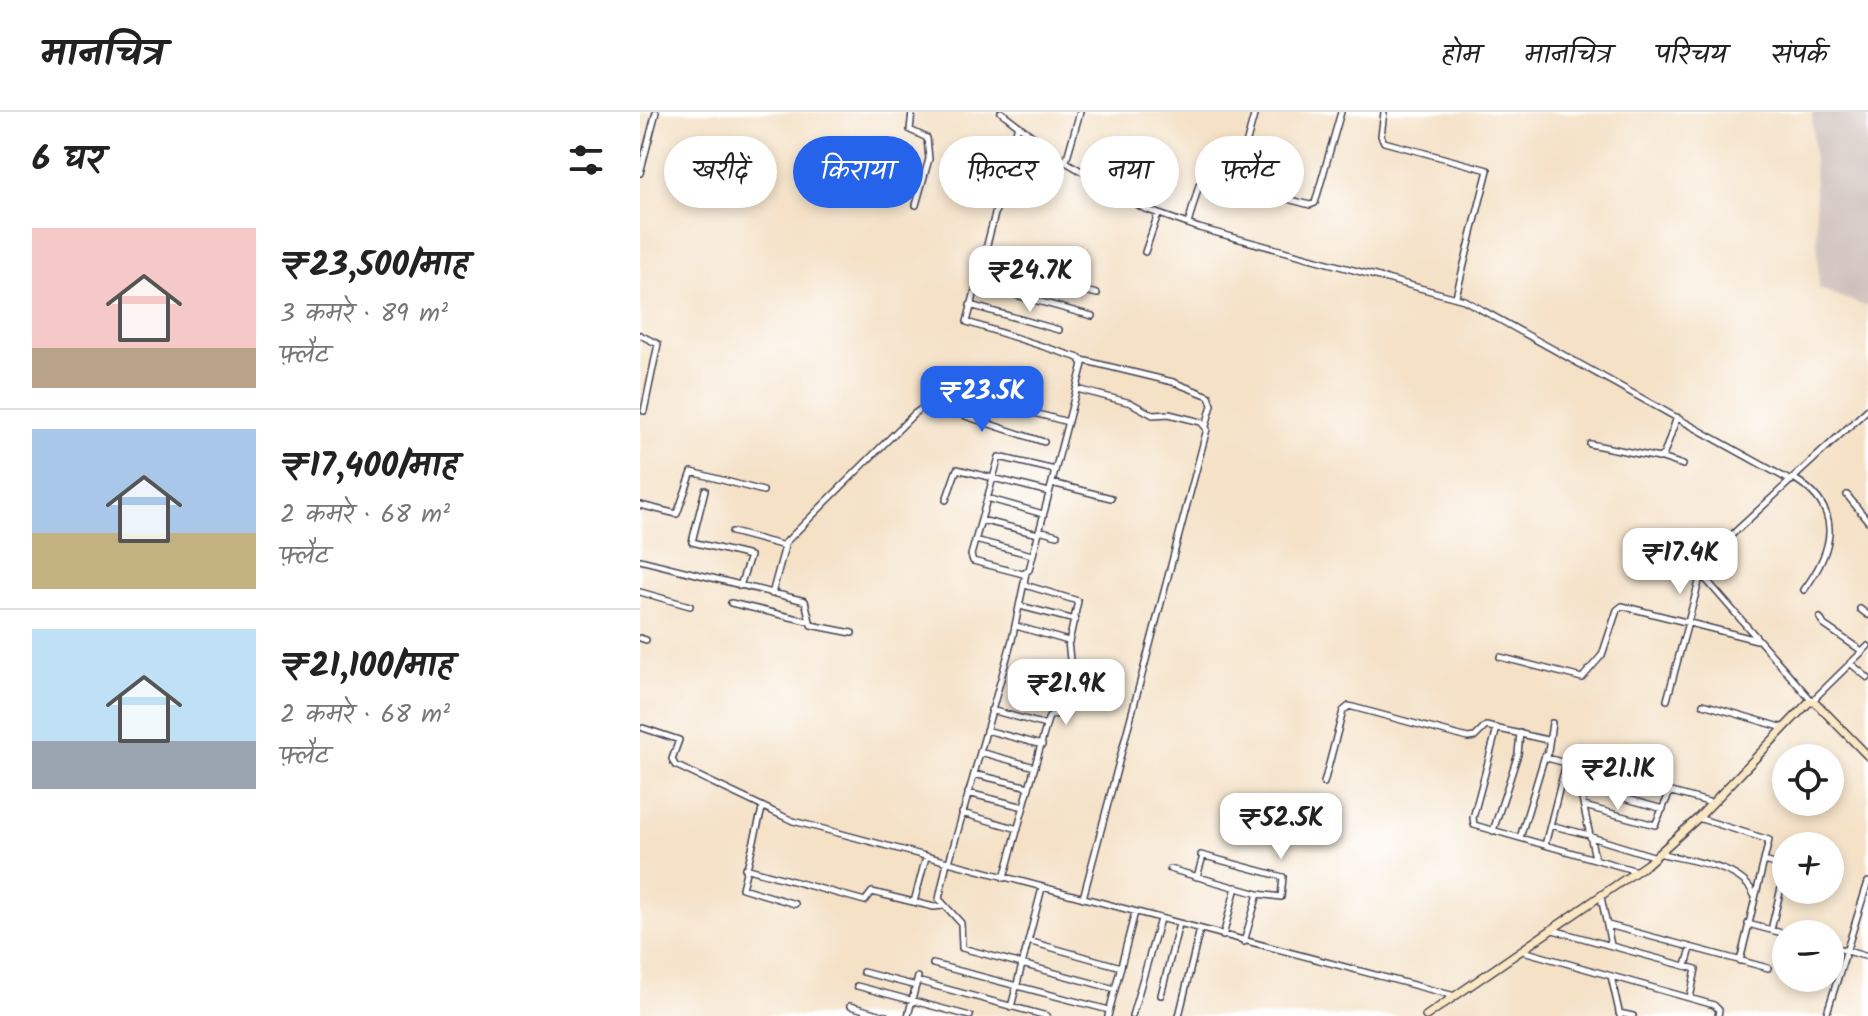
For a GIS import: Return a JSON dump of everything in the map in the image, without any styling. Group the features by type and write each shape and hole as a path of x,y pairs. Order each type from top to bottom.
{"street":[{"path":"640,173 656,112"},
{"path":"912,112 910,130 923,136"},
{"path":"1001,112 1066,162 1136,205 1188,224 1456,296 1793,480 1821,500 1830,520 1823,554 1804,590"},
{"path":"1066,162 1080,112"},
{"path":"1248,136 1255,112"},
{"path":"1304,203 1315,203 1341,112"},
{"path":"1384,112 1381,136 1384,142 1488,170 1456,296"},
{"path":"1018,125 967,320 971,325 1082,360 1173,382 1209,396 1212,405 1206,426 1206,442 1083,898"},
{"path":"923,136 927,138 930,150 923,178"},
{"path":"1188,224 1195,202"},
{"path":"1145,252 1158,214"},
{"path":"981,264 1097,294"},
{"path":"976,284 1092,316"},
{"path":"970,305 1059,330"},
{"path":"640,335 658,344 644,411"},
{"path":"1082,360 1077,389 1026,573 1016,626 938,896 943,906 961,923 962,948 1115,989"},
{"path":"1077,389 1131,403 1151,414 1173,415 1206,426"},
{"path":"772,594 783,545 928,404 962,394 1068,422"},
{"path":"928,404 1044,442"},
{"path":"1868,409 1697,566 1700,578 1812,701 1868,756"},
{"path":"1661,458 1677,417"},
{"path":"1590,444 1683,465"},
{"path":"1026,573 973,561 975,540 992,478 1001,457 1055,470"},
{"path":"946,500 954,470 1049,492"},
{"path":"640,505 677,514 692,472 763,491"},
{"path":"1052,483 1111,498"},
{"path":"705,490 692,542 750,556 740,586"},
{"path":"1847,495 1868,521"},
{"path":"987,498 1043,514"},
{"path":"981,520 1057,535"},
{"path":"732,532 783,545"},
{"path":"975,540 1032,555"},
{"path":"640,560 805,601 807,621"},
{"path":"1667,700 1700,578"},
{"path":"1004,878 1049,716 1060,712 1071,669 1069,642 1077,600 1025,585"},
{"path":"640,592 690,606"},
{"path":"731,603 852,633"},
{"path":"1020,606 1075,620"},
{"path":"1500,657 1582,678 1602,655 1620,606 1758,641"},
{"path":"1860,609 1868,615"},
{"path":"1820,618 1862,651"},
{"path":"1016,626 1069,642"},
{"path":"1426,1016 1658,855 1868,646"},
{"path":"1850,663 1868,678"},
{"path":"1703,704 1785,728"},
{"path":"1324,783 1343,711 1349,706 1470,738 1484,727 1547,740"},
{"path":"991,710 1046,725"},
{"path":"1520,838 1552,723"},
{"path":"643,728 679,740 672,759 675,765 762,809 926,857 1456,996"},
{"path":"1497,728 1472,820 1477,827 1637,871"},
{"path":"986,730 1042,745"},
{"path":"1493,831 1518,754 1520,733"},
{"path":"980,752 1035,767"},
{"path":"1545,755 1712,803"},
{"path":"1545,845 1566,763"},
{"path":"1583,767 1581,786 1595,858"},
{"path":"974,774 1029,787"},
{"path":"1581,786 1663,809"},
{"path":"1584,806 1653,825 1658,823 1670,792"},
{"path":"968,793 1024,807"},
{"path":"762,809 745,868 743,889 795,904"},
{"path":"962,813 1018,829"},
{"path":"1698,818 1767,839 1740,961"},
{"path":"1550,825 1733,875 1747,884 1754,897"},
{"path":"1170,869 1197,877 1236,887 1258,894 1279,899 1284,878 1202,856 1197,877"},
{"path":"914,902 926,857"},
{"path":"1764,861 1772,863"},
{"path":"745,868 864,900 872,892 943,906"},
{"path":"1826,1016 1868,882"},
{"path":"1223,936 1236,887"},
{"path":"1011,1007 1042,888"},
{"path":"1244,942 1258,894"},
{"path":"1601,897 1611,945"},
{"path":"1748,924 1771,930 1777,904"},
{"path":"933,964 1109,1013 1135,912"},
{"path":"1132,1016 1160,919"},
{"path":"1161,995 1179,924"},
{"path":"1608,925 1768,968"},
{"path":"1179,1016 1200,929"},
{"path":"1552,930 1698,971 1690,998"},
{"path":"1028,941 1121,967"},
{"path":"1686,966 1691,948"},
{"path":"1523,951 1690,998 1716,1007 1718,1016"},
{"path":"1845,951 1868,957"},
{"path":"863,972 917,981 1047,1016"},
{"path":"1611,976 1616,1013 1633,1016"},
{"path":"908,1016 917,981"},
{"path":"857,986 970,1016"},
{"path":"850,1006 886,1016"}],"shaded area":[{"path":"1812,112 1868,112 1868,307 1819,289"}]}
